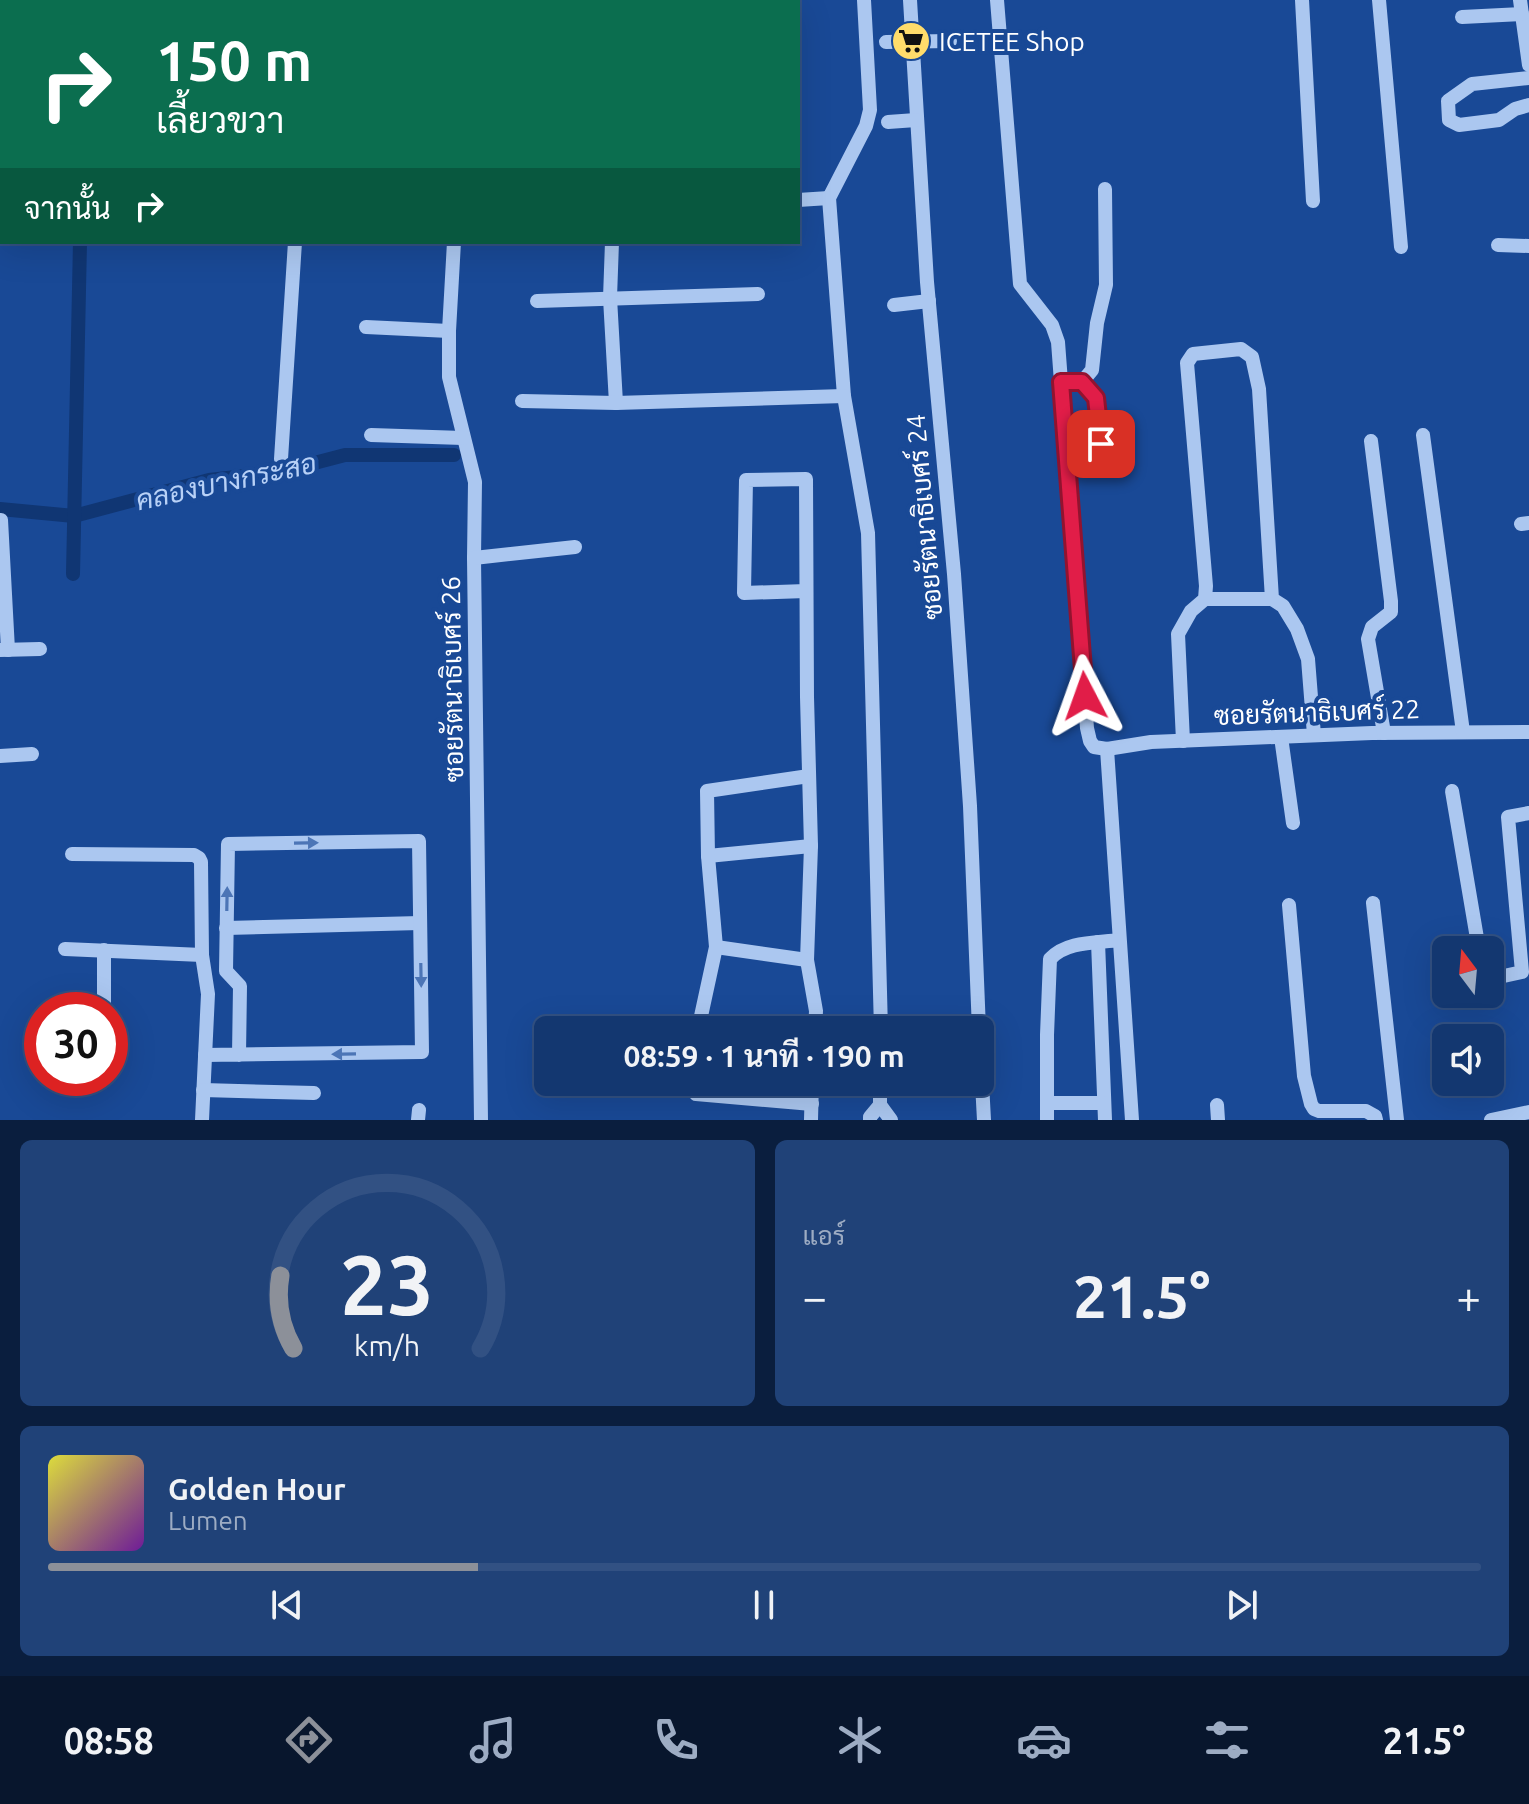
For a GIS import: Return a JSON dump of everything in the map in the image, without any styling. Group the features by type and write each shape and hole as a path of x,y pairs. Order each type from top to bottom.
{"street":[{"path":"864,0 870,110 866,126 829,198 844,396 868,533 881,1016"},
{"name":"ซอยรัตนาธิเบศร์ 24","path":"910,0 929,301 954,574 970,806 978,1016"},
{"path":"997,0 1020,284 1056,332 1087,728 1094,747 1107,749 1132,1120"},
{"path":"1302,0 1313,201"},
{"path":"1379,0 1401,247"},
{"path":"1462,17 1521,7 1529,65"},
{"path":"886,42 950,41"},
{"path":"1529,78 1472,84 1448,101 1449,120 1459,125 1499,120 1515,109 1529,105"},
{"path":"888,122 916,120"},
{"path":"1082,382 1092,370 1097,323 1106,285 1105,189"},
{"path":"800,200 829,198"},
{"path":"281,459 295,244"},
{"name":"ซอยรัตนาธิเบศร์ 26","path":"454,244 449,385 475,482 481,1120"},
{"path":"612,244 610,298 616,403"},
{"path":"1498,245 1529,246"},
{"path":"537,301 758,294"},
{"path":"894,305 929,301"},
{"path":"366,327 449,331"},
{"path":"1205,599 1187,363 1193,354 1241,349 1252,357 1259,389 1272,599"},
{"path":"1061,382 1082,382 1096,398 1101,444"},
{"path":"522,401 616,403 844,396"},
{"path":"371,435 463,438"},
{"path":"1423,435 1463,732"},
{"path":"1371,441 1391,601 1391,612 1372,627 1368,639 1384,733"},
{"path":"806,591 744,593 746,480 806,479 811,846 807,960 816,1016"},
{"path":"1,520 4,650 40,649"},
{"path":"474,558 575,547"},
{"path":"1183,741 1178,634 1191,611 1205,599 1272,599 1283,606 1297,629 1308,659 1314,735"},
{"name":"ซอยรัตนาธิเบศร์ 22","path":"1107,749 1151,742 1314,735 1529,732"},
{"path":"1281,737 1293,823"},
{"path":"0,756 32,754"},
{"path":"701,1016 716,947 708,856 707,791 809,776"},
{"path":"1452,791 1477,936"},
{"path":"1504,976 1522,972 1508,817 1529,813"},
{"path":"205,1055 239,1055 422,1052 419,841 228,844 226,971 240,986 239,1055"},
{"path":"708,856 811,846"},
{"path":"72,854 194,855 201,862 202,955 208,994 202,1120"},
{"path":"1373,903 1397,1120"},
{"path":"1289,905 1304,1076 1311,1104 1319,1111 1366,1111 1376,1120"},
{"path":"226,928 420,923"},
{"path":"1047,1120 1050,959 1066,947 1119,940"},
{"path":"1098,942 1105,1120"},
{"path":"716,947 807,960"},
{"path":"65,949 202,955"},
{"path":"104,950 104,992"},
{"path":"203,1090 314,1093"},
{"path":"719,1096 812,1104"},
{"path":"811,1120 812,1096"},
{"path":"880,1096 880,1105 891,1120"},
{"path":"983,1096 984,1120"},
{"path":"1047,1103 1104,1103"},
{"path":"870,1120 880,1105"},
{"path":"1491,1120 1529,1112"}],"waterway":[{"path":"73,574 80,244"},
{"name":"คลองบางกระสอ","path":"0,509 74,516 209,480 280,472 345,455 454,455"}],"place":[{"name":"ICETEE Shop","path":"911,41"}],"route":[{"path":"1085,696 1061,382 1082,382 1096,398 1101,444"}]}
